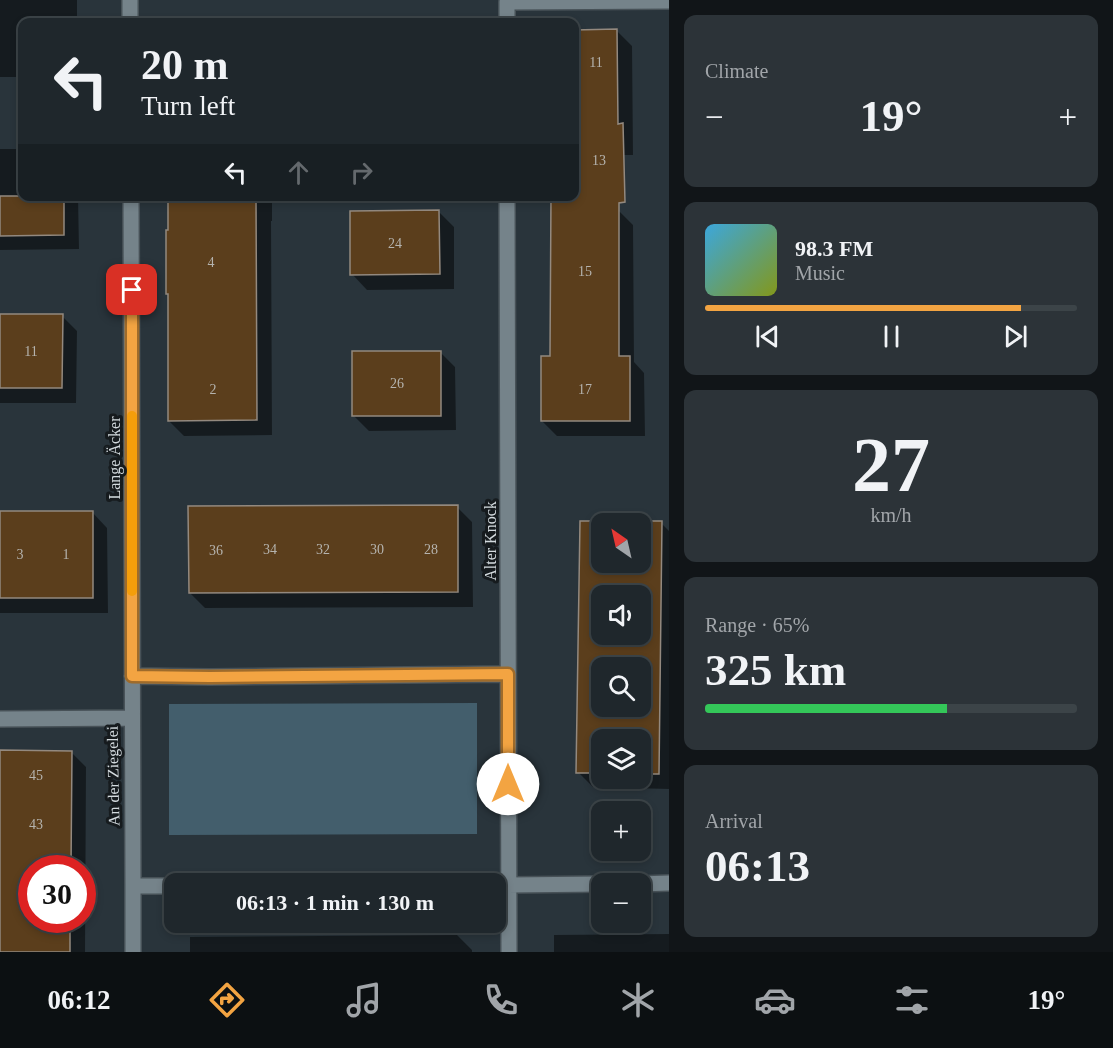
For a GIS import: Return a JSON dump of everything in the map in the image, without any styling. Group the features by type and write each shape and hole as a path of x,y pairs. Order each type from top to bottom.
{"street":[{"path":"130,0 130,18"},
{"path":"507,18 507,2 669,1"},
{"name":"Lange Äcker","path":"132,201 132,718"},
{"name":"Alter Knock","path":"502,873 508,674 507,201"},
{"path":"132,676 508,674"},
{"name":"An der Ziegelei","path":"0,719 132,718 133,952"},
{"path":"651,884 669,883"},
{"path":"506,884 591,884"},
{"path":"133,886 164,886"},
{"name":"Alter Knock","path":"506,923 509,952"}],"shaded area":[{"path":"477,703 477,834 169,835 169,704"}],"building":[{"path":"617,29 618,124 623,123 625,202 619,203 619,356 630,356 630,421 541,421 541,356 550,356 551,201 579,201 579,30"},
{"path":"0,196 18,196 18,201 64,201 64,235 0,236"},
{"path":"168,201 256,201 257,420 168,421 166,230 168,230"},
{"path":"439,210 440,274 350,275 350,211"},
{"path":"0,314 63,314 62,388 0,388"},
{"path":"352,351 441,351 441,416 352,416"},
{"path":"458,505 458,592 189,593 188,506"},
{"path":"0,511 93,511 93,598 0,598"},
{"path":"580,521 591,521 591,573 651,573 651,521 662,521 659,774 651,774 651,729 591,729 591,773 576,773"},
{"path":"0,750 72,751 71,855 18,855 18,933 70,933 70,952 0,952"}],"slow traffic":[{"path":"132,416 132,591"}],"route":[{"path":"132,290 132,676 508,674 508,784"}]}
